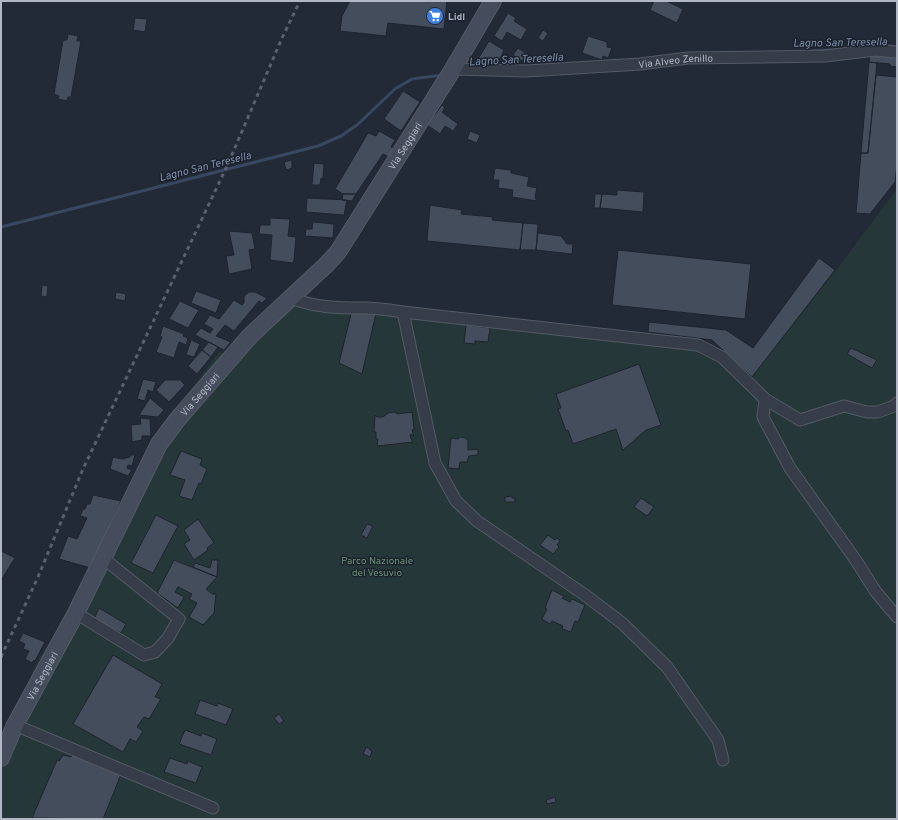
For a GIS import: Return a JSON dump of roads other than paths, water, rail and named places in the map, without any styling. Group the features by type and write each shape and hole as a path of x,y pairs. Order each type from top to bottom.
{"main road":[{"name":"Via Seggiari","path":"1,757 15,725 76,613 159,444 177,420 250,336 338,252 453,69 492,1"}],"street":[{"name":"Via Alveo Zenillo","path":"453,69 526,71 640,64 688,58 825,56 875,50 897,52"},
{"path":"291,298 305,304 336,308 367,308 698,344 722,357 765,399 800,420 844,406 866,412 878,412 894,406 897,403"},
{"path":"403,312 435,463 456,501 477,521 585,595 622,623 667,667 718,740 723,760"},
{"path":"765,399 763,417 790,468 855,559 876,592 897,617"},
{"path":"76,613 144,655 156,652 168,638 179,619 103,558"},
{"path":"15,725 213,808"}],"waterway":[{"name":"Lagno San Teresella","path":"813,51 831,50"},
{"name":"Lagno San Teresella","path":"1,227 318,146 341,136 357,125 395,89 412,79 443,75"}],"railway":[{"path":"1,657 38,577 83,469 228,164 282,38 300,1"}],"place":[{"name":"Lidl","path":"435,16"}],"park label":[{"name":"Parco Nazionale del Vesuvio","path":"377,566"}]}
